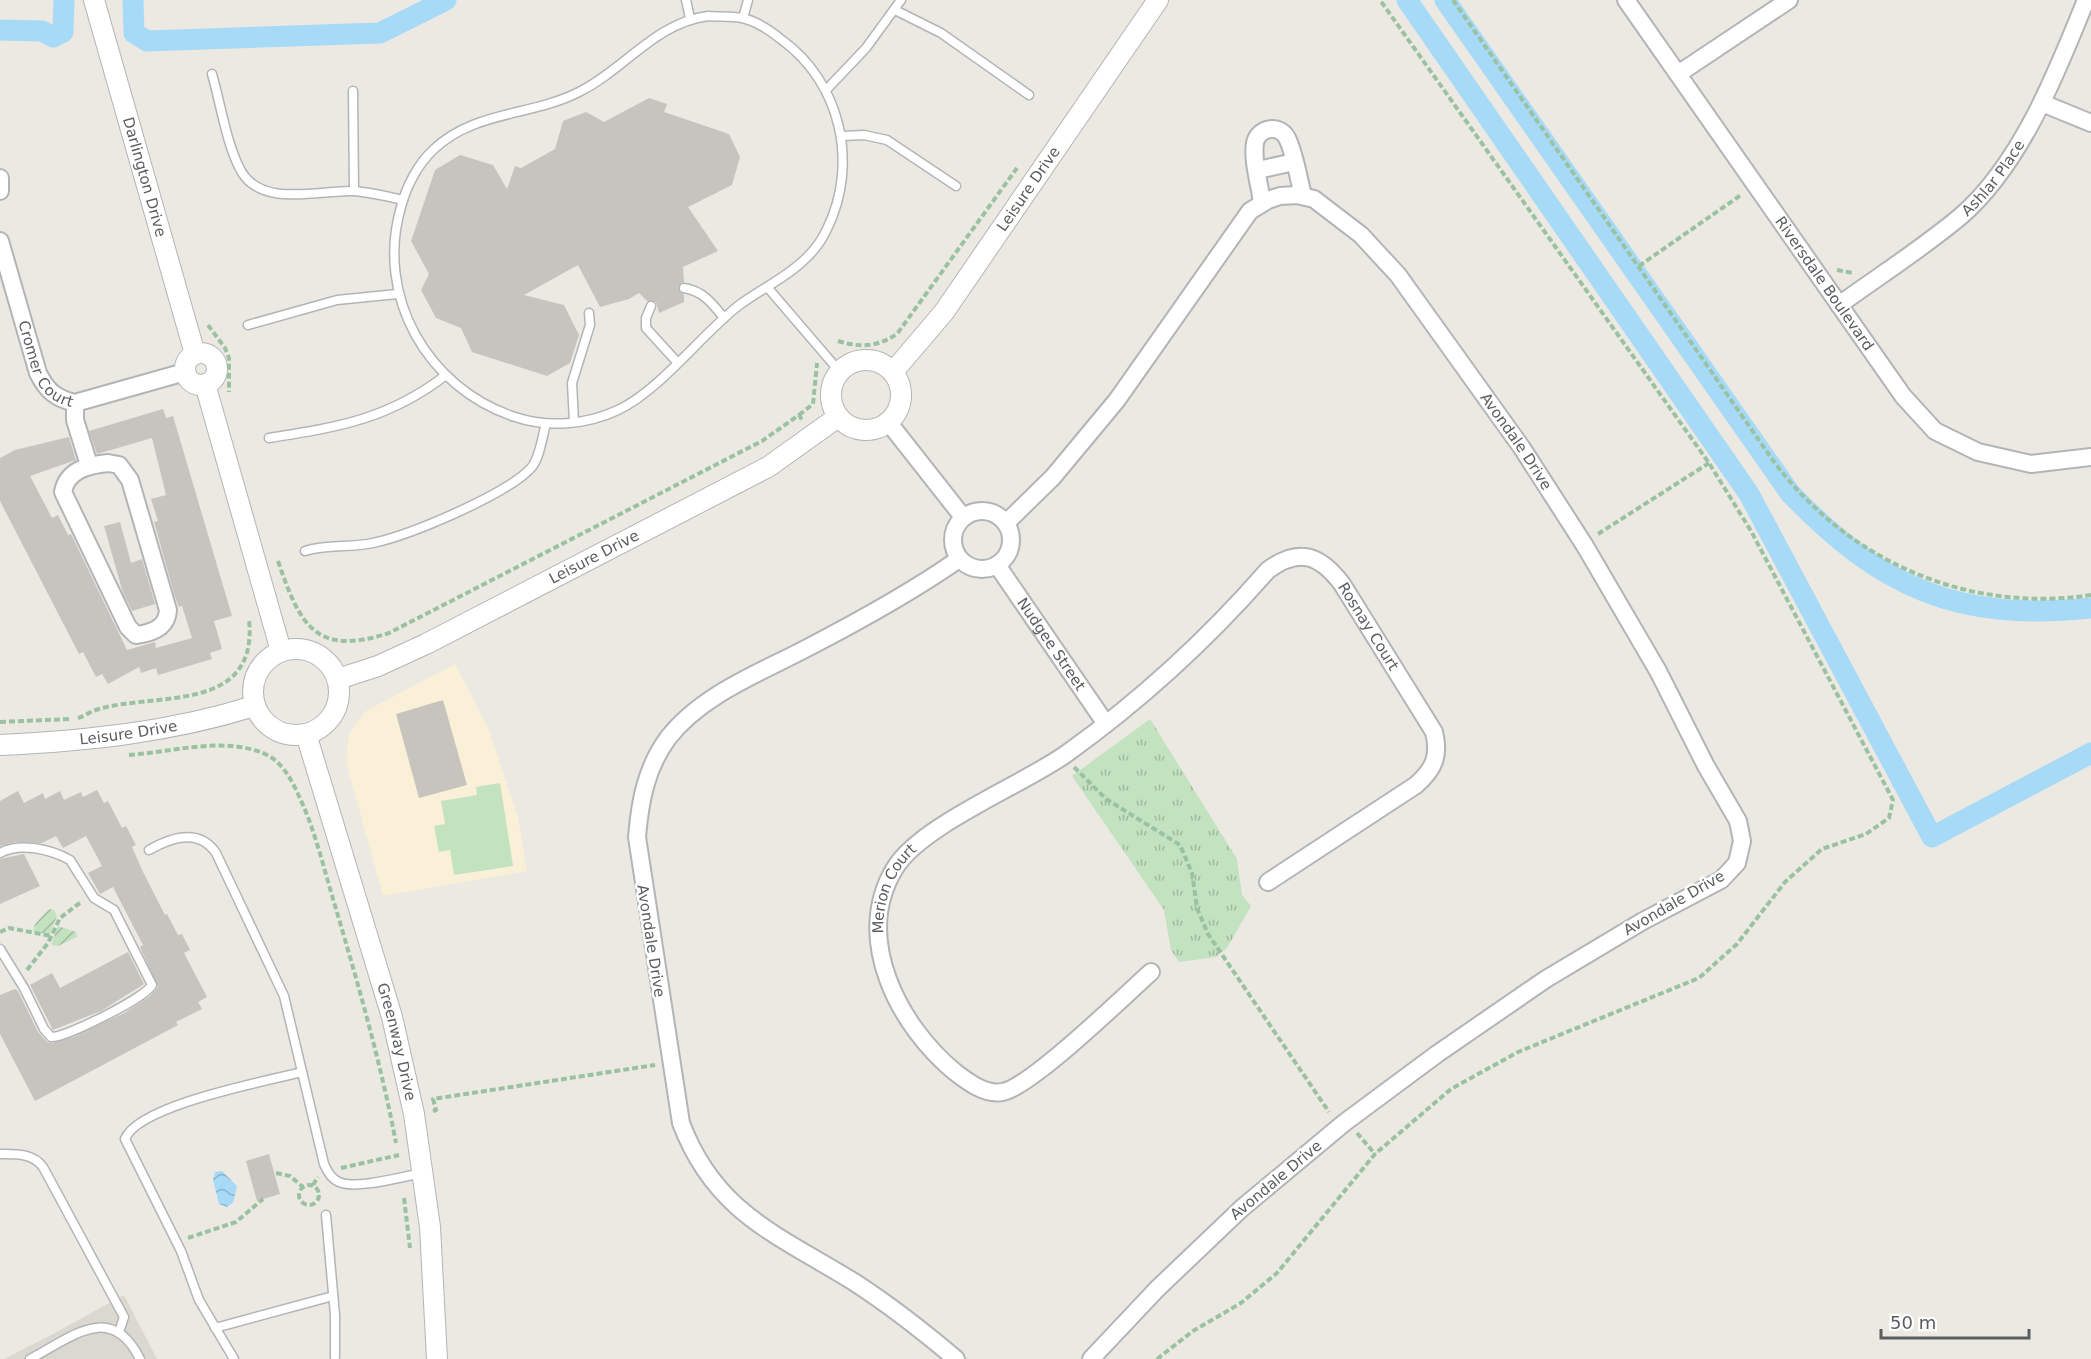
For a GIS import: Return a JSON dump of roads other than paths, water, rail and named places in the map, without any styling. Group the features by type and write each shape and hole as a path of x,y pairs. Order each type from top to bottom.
{"street":[{"name":"Darlington Drive","path":"94,0 195,354"},
{"name":"Leisure Drive","path":"893,372 944,312 1158,0"},
{"name":"Riversdale Boulevard","path":"1626,0 1903,396 1935,431 1978,452 2031,464 2091,457"},
{"path":"1678,74 1789,0"},
{"name":"Ashlar Place","path":"1839,305 1962,215 2001,171 2042,103 2086,0"},
{"path":"2042,103 2091,123"},
{"path":"1006,523 1087,438 1117,400 1245,217 1262,203 1280,196 1303,195 1286,137 1278,130 1270,129 1261,133 1255,142 1262,203"},
{"path":"1258,170 1294,162"},
{"path":"0,177 0,191"},
{"name":"Avondale Drive","path":"1091,1359 1157,1289 1242,1208 1344,1123 1437,1054 1546,979 1643,921 1721,880 1737,863 1742,841 1738,820 1706,766 1658,671 1584,543 1522,448 1398,275 1349,225 1320,201 1303,195"},
{"name":"Cromer Court","path":"0,241 38,373 46,390 60,399 75,403 185,372"},
{"path":"195,354 205,354 216,364 216,374 205,384 195,383 185,372 188,359 195,354"},
{"path":"861,360 884,365 893,372 900,384 901,397 898,410 889,423 869,430 858,430 838,417 832,406 831,394 840,372 861,360"},
{"path":"205,384 281,651"},
{"path":"75,403 75,420 89,465"},
{"name":"Leisure Drive","path":"338,680 378,666 426,644 768,467 838,417"},
{"path":"889,423 963,518"},
{"path":"89,465 119,465 130,480 168,610 168,619 160,628 136,635 128,627 66,500 63,492 64,483 72,474 89,465"},
{"path":"981,511 999,516 1006,523 1010,530 1011,546 997,565 981,569 973,568 959,559 955,551 953,533 963,518 981,511"},
{"name":"Rosnay Court","path":"1106,724 1187,657 1268,570 1281,560 1297,555 1310,558 1333,572 1434,732 1437,745 1436,760 1428,774 1416,785 1268,882"},
{"name":"Avondale Drive","path":"956,1359 856,1284 743,1214 722,1194 705,1173 690,1148 681,1123 637,837 640,803 650,769 669,738 694,712 719,695 897,600 959,559"},
{"name":"Nudgee Street","path":"997,565 1106,724"},
{"path":"293,648 316,653 325,660 338,680 338,702 333,713 326,723 306,734 295,735 275,730 266,723 254,706 253,684 257,673 271,656 281,651 293,648"},
{"name":"Leisure Drive","path":"0,745 131,734 208,720 254,706"},
{"name":"Merion Court","path":"1106,724 1063,756 916,843 895,867 884,895 879,928 892,993 907,1020 949,1067 979,1088 992,1093 1004,1092 1029,1079 1151,972"},
{"name":"Greenway Drive","path":"306,734 392,1017 414,1114 430,1227 437,1359"}],"lane":[{"path":"686,0 690,18"},
{"path":"742,18 748,0"},
{"path":"827,89 866,48 901,0"},
{"path":"895,10 941,33 1029,95"},
{"path":"708,16 742,18 771,31 791,46 827,89 837,115 841,136 839,198 826,232 804,260 724,318 653,385 621,409 592,420 546,424 498,411 468,393 446,375 409,324 397,294 394,229 414,174 432,151 457,131 477,122 528,111 580,92 611,73 638,49 690,18 708,16"},
{"path":"212,74 236,159 243,174 253,184 276,193 354,191 403,200"},
{"path":"353,91 354,191"},
{"path":"841,136 864,135 887,140 956,186"},
{"path":"684,288 695,290 710,300 724,318"},
{"path":"768,288 840,372"},
{"path":"248,325 337,300 397,294"},
{"path":"651,306 646,318 646,328 677,362"},
{"path":"574,422 572,383 590,325 589,313"},
{"path":"269,438 323,429 378,416 427,390 446,375"},
{"path":"305,551 321,546 371,543 399,536 441,520 496,491 533,466 546,424"},
{"path":"149,850 164,841 186,836 204,840 213,848 280,985 328,1172 336,1181 349,1184 424,1173"},
{"path":"0,853 11,847 22,847 65,857 75,864 89,892 95,899 110,906 119,919 152,985 150,989 100,1017 54,1037 45,1031 18,978 0,949"},
{"path":"234,1359 199,1300 178,1244 125,1141 127,1135 144,1122 186,1101 302,1072"},
{"path":"0,1154 28,1156 42,1164 83,1244 116,1298 124,1317 119,1332"},
{"path":"326,1215 333,1296 335,1357"},
{"path":"215,1328 333,1296"},
{"path":"30,1359 93,1327 104,1327 119,1332 130,1340 140,1359"}],"water":[{"path":"222,1171 237,1186 233,1203 227,1207 219,1204 213,1180 215,1172"}],"waterway":[{"path":"0,30 42,31 53,37 63,32 64,0"},
{"path":"133,0 134,33 147,41 380,33 446,0"},
{"path":"1407,0 1749,494 1932,837 2091,753"},
{"path":"1445,0 1790,493 1824,526 1857,553 1890,575 1925,591 1961,603 2001,609 2044,611 2091,608"}]}
